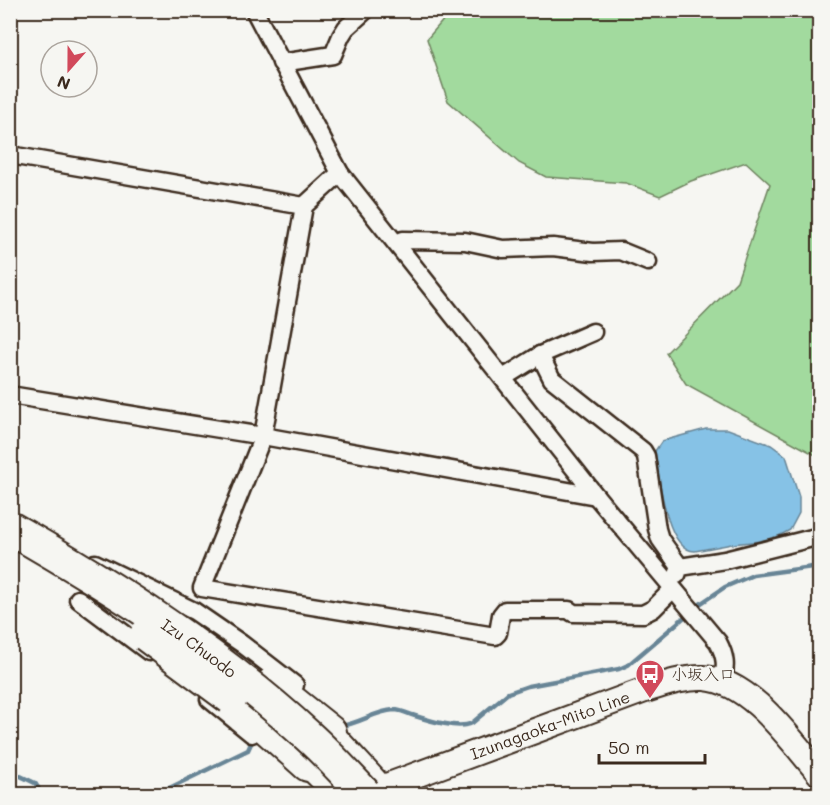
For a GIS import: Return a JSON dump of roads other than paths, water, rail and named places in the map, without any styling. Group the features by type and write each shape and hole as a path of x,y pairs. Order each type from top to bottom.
{"highway":[{"name":"Izu Chuodo","path":"10,528 74,579"},
{"name":"Izu Chuodo","path":"10,537 74,579 146,611 227,669 309,737 368,793"},
{"path":"74,579 162,610 194,629 330,732"},
{"path":"74,579 246,709 308,765"}],"main road":[{"name":"Izunagaoka-Mito Line","path":"368,793 645,690 684,680 703,678 723,681 757,704 819,774"},
{"path":"330,732 353,756 368,793"},
{"path":"308,765 337,795"}],"street":[{"path":"254,10 340,173 596,496 718,642 726,663 723,681"},
{"path":"281,63 333,55 340,36 366,10"},
{"path":"10,155 304,206"},
{"path":"175,672 202,588 263,436 304,206 340,173"},
{"path":"396,243 403,240 446,240 465,241 503,249 553,247 593,252 621,250 648,262"},
{"path":"503,378 540,355 593,332"},
{"path":"540,355 552,379 644,451 660,539 680,567"},
{"path":"10,395 263,436 596,496"},
{"path":"10,516 78,555 194,611 242,644 337,718 345,732 353,756"},
{"path":"680,567 725,560 819,536"},
{"path":"202,588 495,636 498,633 501,615 505,610 569,610 573,613 643,614 653,609 671,587 680,567"},
{"path":"74,579 175,672 275,752 308,765"}],"water":[{"path":"706,429 728,429 771,445 786,456 799,497 799,513 790,530 771,540 695,551 685,548 677,539 665,510 655,451 662,441"}],"waterway":[{"path":"694,608 725,587 753,575 820,566"},
{"path":"340,726 394,710 443,724 466,725 472,723 508,693 528,686 619,669 628,665 688,614"},
{"path":"157,794 248,750 253,739"},
{"path":"10,771 35,783 42,794"}],"place":[{"name":"小坂入口","path":"650,700"}]}
